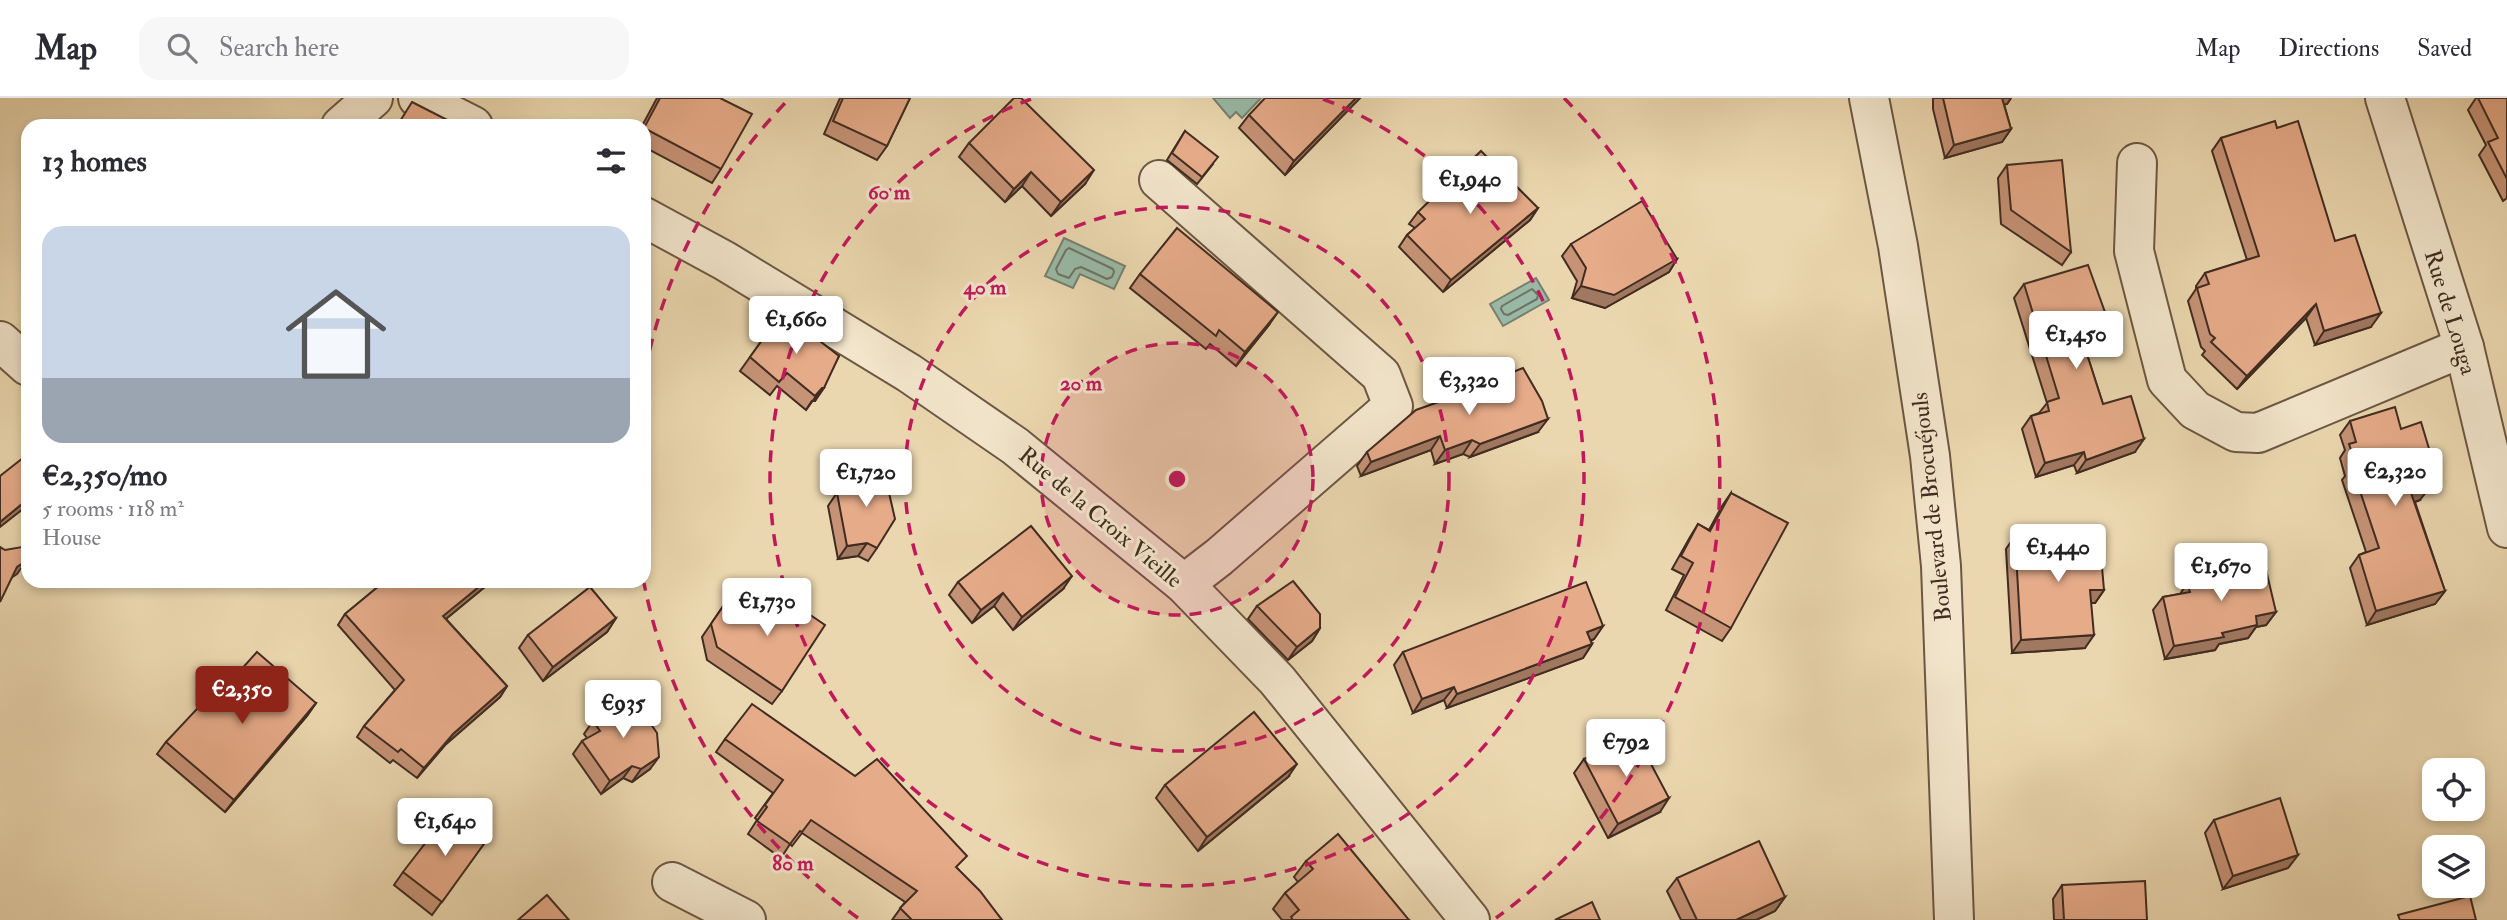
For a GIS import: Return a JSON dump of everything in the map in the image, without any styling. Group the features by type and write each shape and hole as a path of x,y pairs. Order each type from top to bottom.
{"street":[{"path":"349,119 373,98"},
{"path":"418,98 458,119"},
{"name":"Boulevard de Brocuéjouls","path":"1870,98 1898,246 1932,469 1941,566 1954,920"},
{"name":"Rue de Louga","path":"2385,98 2464,347 2507,528"},
{"path":"2137,163 2134,251 2167,380 2195,410 2236,432 2258,433 2464,347"},
{"path":"1159,180 1381,375 1392,406 1219,557 1184,584"},
{"name":"Rue de la Croix Vieille","path":"651,222 725,261 909,373 1015,446 1184,584 1277,680 1470,920"},
{"path":"0,341 21,360"},
{"path":"672,882 746,920"}],"water":[{"path":"1213,98 1261,98 1242,118 1236,112 1230,118"},
{"path":"1064,238 1125,266 1114,289 1080,274 1073,288 1045,276"},
{"path":"1536,278 1549,300 1503,326 1490,304"}],"building":[{"path":"660,98 720,98 752,114 721,169 651,132 651,119 649,119"},
{"path":"843,98 910,98 887,146 833,121"},
{"path":"1014,98 1021,98 1094,170 1061,202 1031,172 1014,189 969,143"},
{"path":"1265,98 1356,98 1294,161 1249,115"},
{"path":"1943,98 2002,98 2011,129 1954,145"},
{"path":"2478,98 2507,98 2507,179 2488,142 2498,138"},
{"path":"412,102 445,119 401,119"},
{"path":"2275,121 2277,128 2298,121 2335,241 2355,235 2381,313 2324,331 2316,304 2247,376 2211,342 2215,338 2210,334 2197,288 2209,284 2205,273 2259,256 2221,138"},
{"path":"1185,131 1218,157 1202,177 1172,153"},
{"path":"1481,151 1538,208 1451,280 1407,235 1425,219 1418,212"},
{"path":"2062,160 2071,252 2011,210 2007,165"},
{"path":"1642,201 1677,259 1614,295 1581,286 1586,268 1571,244"},
{"path":"1177,228 1278,312 1245,352 1219,330 1216,336 1140,274"},
{"path":"2088,265 2111,329 2082,339 2103,404 2131,396 2144,439 2086,460 2084,452 2045,463 2031,416 2049,411 2047,402 2059,398 2024,284"},
{"path":"778,318 788,325 793,320 839,356 824,388 815,396 787,373 779,382 750,357"},
{"path":"1523,368 1542,401 1548,419 1480,444 1472,440 1445,450 1440,436 1371,462 1367,452 1416,410 1489,384 1487,382"},
{"path":"2395,407 2401,429 2421,422 2436,472 2430,487 2411,493 2445,591 2376,611 2359,555 2379,548 2352,467 2356,465 2349,444 2356,442 2350,421"},
{"path":"21,460 21,505 0,522 0,476"},
{"path":"884,471 895,519 877,548 867,543 847,546 837,493 845,481"},
{"path":"1731,493 1788,523 1731,628 1675,597 1693,563 1681,556 1698,524 1710,531"},
{"path":"1031,526 1072,576 1022,617 1003,593 981,610 958,582"},
{"path":"2099,533 2104,590 2090,590 2094,635 2021,640 2015,536"},
{"path":"0,547 5,550 21,547 21,564 17,567 0,602"},
{"path":"2263,557 2276,612 2256,616 2257,625 2222,633 2224,637 2174,646 2163,597 2190,592 2187,584 2211,579 2209,569"},
{"path":"1293,581 1320,614 1320,628 1297,647 1257,606"},
{"path":"1586,582 1603,626 1587,632 1592,644 1457,694 1454,687 1422,699 1403,652"},
{"path":"377,588 477,588 443,616 507,686 453,734 424,768 401,749 398,752 364,726 404,680 345,614"},
{"path":"589,588 616,618 553,667 528,635"},
{"path":"775,591 825,625 782,691 717,647 711,624 728,599 759,616"},
{"path":"257,652 316,703 234,800 166,742 209,696 214,700"},
{"path":"631,695 657,733 659,757 641,769 632,766 610,781 582,741 600,731 593,721"},
{"path":"752,704 855,776 877,759 967,856 956,867 980,891 1002,920 912,920 900,908 917,891 811,820 790,844 757,821 783,780 725,739"},
{"path":"1254,712 1297,764 1207,837 1165,785"},
{"path":"1635,734 1669,798 1618,824 1584,759"},
{"path":"2280,798 2298,855 2233,876 2214,820"},
{"path":"454,816 486,841 442,902 403,872 437,828"},
{"path":"1338,834 1409,920 1293,920 1291,917 1299,910 1285,893 1313,869 1306,861"},
{"path":"1759,841 1785,897 1736,920 1697,920 1677,878"},
{"path":"2145,881 2147,920 2064,920 2062,885"},
{"path":"547,895 569,920 518,920"},
{"path":"2470,898 2476,920 2400,920 2398,915"},
{"path":"1592,902 1600,920 1555,920"}]}
